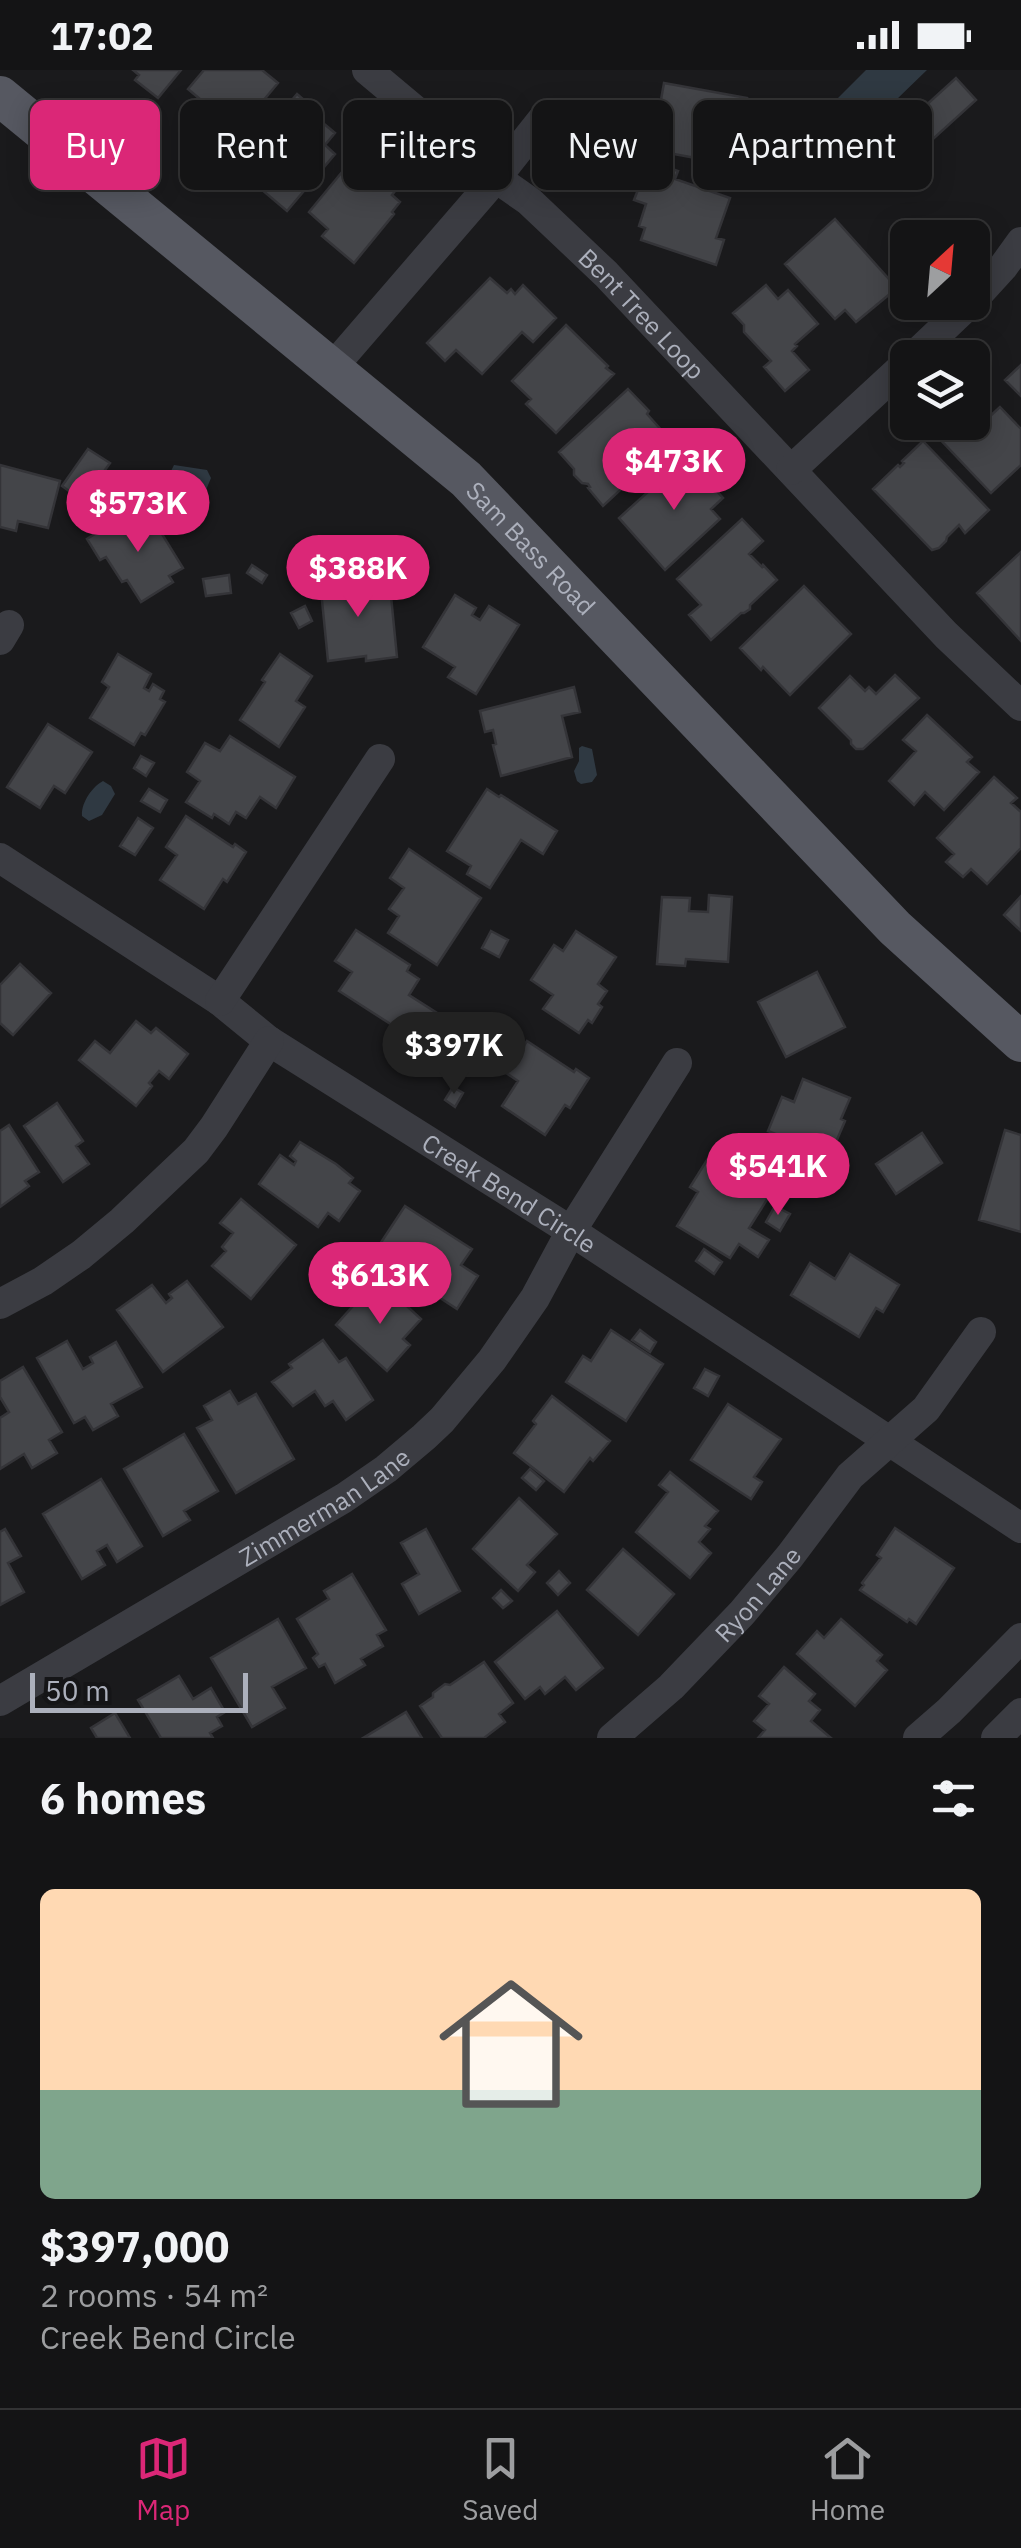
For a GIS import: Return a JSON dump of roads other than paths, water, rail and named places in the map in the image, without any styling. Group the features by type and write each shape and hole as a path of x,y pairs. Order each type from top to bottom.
{"main road":[{"name":"Sam Bass Road","path":"0,96 466,478 895,928 1021,1042"}],"street":[{"name":"Bent Tree Loop","path":"367,70 403,100"},
{"path":"512,158 532,133"},
{"name":"Bent Tree Loop","path":"512,189 606,274 946,635 1021,706"},
{"path":"331,369 486,190"},
{"path":"990,282 1021,242"},
{"path":"931,340 953,320"},
{"path":"791,470 890,378"},
{"path":"220,1002 380,759"},
{"name":"Creek Bend Circle","path":"0,858 220,1002 269,1041 572,1231 1021,1528"},
{"path":"0,1304 82,1255 196,1151 269,1041"},
{"name":"Zimmerman Lane","path":"0,1701 344,1498 398,1459 442,1420 492,1360 535,1298 677,1063"},
{"name":"Ryon Lane","path":"612,1738 671,1687 742,1613 850,1476 926,1409 982,1332"},
{"path":"918,1738 1021,1638"},
{"path":"996,1738 1021,1713"}]}
